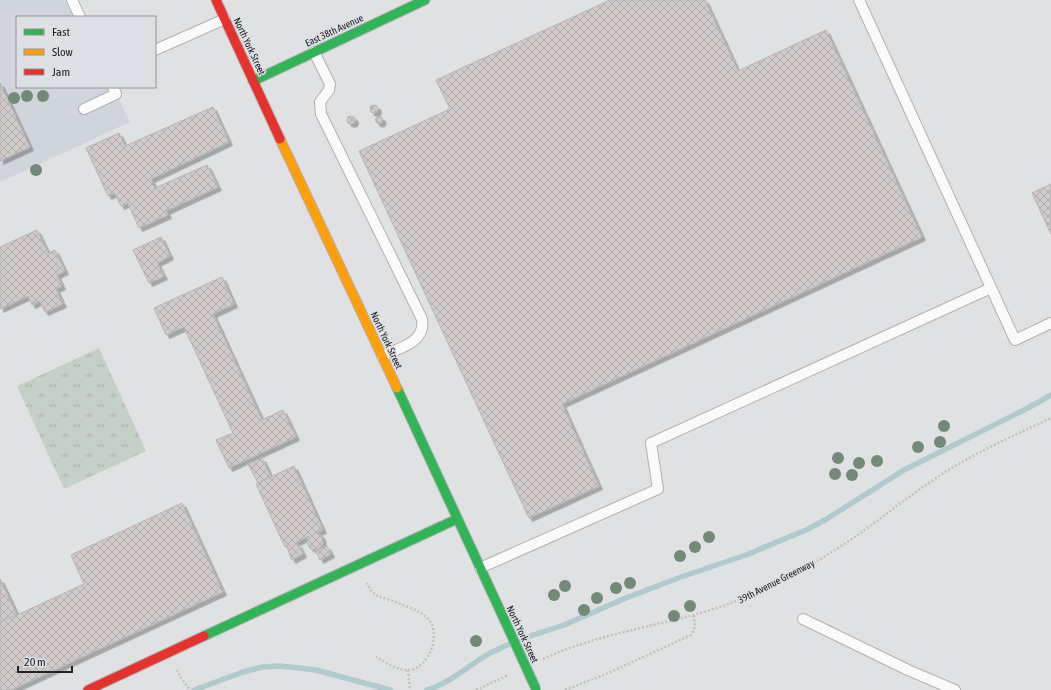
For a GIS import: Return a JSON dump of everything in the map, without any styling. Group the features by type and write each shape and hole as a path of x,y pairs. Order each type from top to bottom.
{"main road":[{"name":"North York Street","path":"216,0 536,690"},
{"name":"East 38th Avenue","path":"254,81 422,1"},
{"path":"88,690 457,519"}],"lane":[{"path":"72,0 80,16"},
{"path":"859,0 1015,340 1051,323"},
{"path":"156,50 225,19"},
{"path":"314,52 330,84 329,90 320,102 321,114 422,319 423,326 421,334 416,340 382,356"},
{"path":"84,109 116,94 113,88"},
{"path":"480,568 658,489 651,443 991,288"},
{"path":"803,619 908,670 955,690"}],"path":[{"name":"39th Avenue Greenway","path":"540,660 566,649 600,638 730,604 758,592 787,578 862,532 939,476 972,456 1051,418"},
{"path":"366,583 376,595 424,615 432,626 434,633 434,639 426,659 422,665 408,672 392,666 376,656"},
{"path":"566,690 588,680 604,676 691,635 695,624 693,614"},
{"path":"176,668 190,690"},
{"path":"408,672 410,690"},
{"path":"476,690 513,673"}],"shaded area":[{"path":"0,0 72,0 80,16 16,16 16,88 113,88 130,122 0,182"}],"green space":[{"path":"99,348 146,451 64,489 17,386"}],"building":[{"path":"610,0 705,0 738,71 826,30 922,237 562,404 599,486 529,518 359,151 450,109 436,80"},
{"path":"0,83 30,147 0,161"},
{"path":"374,105 377,106 377,112 374,113 371,112 370,109 371,106"},
{"path":"213,107 229,142 151,179 155,188 207,165 218,187 166,211 168,215 139,228 128,203 121,206 115,193 108,196 86,148 119,133 125,146"},
{"path":"349,116 353,116 355,120 353,124 349,124 347,122 347,118"},
{"path":"379,116 382,117 382,123 379,124 376,123 375,120 376,117"},
{"path":"1051,184 1051,234 1032,193"},
{"path":"37,230 48,253 55,250 65,271 57,275 62,286 56,289 63,304 45,312 40,301 32,305 28,296 0,309 0,247"},
{"path":"161,237 170,256 157,263 164,276 149,283 133,250"},
{"path":"222,277 234,304 213,314 262,420 283,410 296,437 229,468 216,440 233,433 184,327 166,335 154,308"},
{"path":"262,458 271,477 258,483 248,464"},
{"path":"294,466 323,530 316,533 320,534 322,537 323,544 316,550 312,549 307,543 309,536 295,543 296,545 298,544 303,554 292,560 289,550 287,546 285,547 256,484"},
{"path":"182,503 223,592 11,690 0,690 0,579 17,615 84,584 71,555"},
{"path":"327,546 331,554 320,560 316,551"},
{"path":"0,579 17,615 0,621"}],"waterway":[{"path":"518,640 564,625 626,598 681,577 746,555 806,530 825,520 904,470 1051,395"},
{"path":"427,690 442,684 488,654 510,644"},
{"path":"194,690 243,672 262,667 280,666 316,670 390,690"}],"traffic: fast":[{"path":"253,81 425,0"},
{"path":"397,388 504,619"},
{"path":"204,636 457,519"},
{"path":"504,619 536,689"}],"traffic: slow":[{"path":"280,139 397,388"}],"traffic: jam":[{"path":"216,0 280,139"},
{"path":"88,690 204,636"}]}
